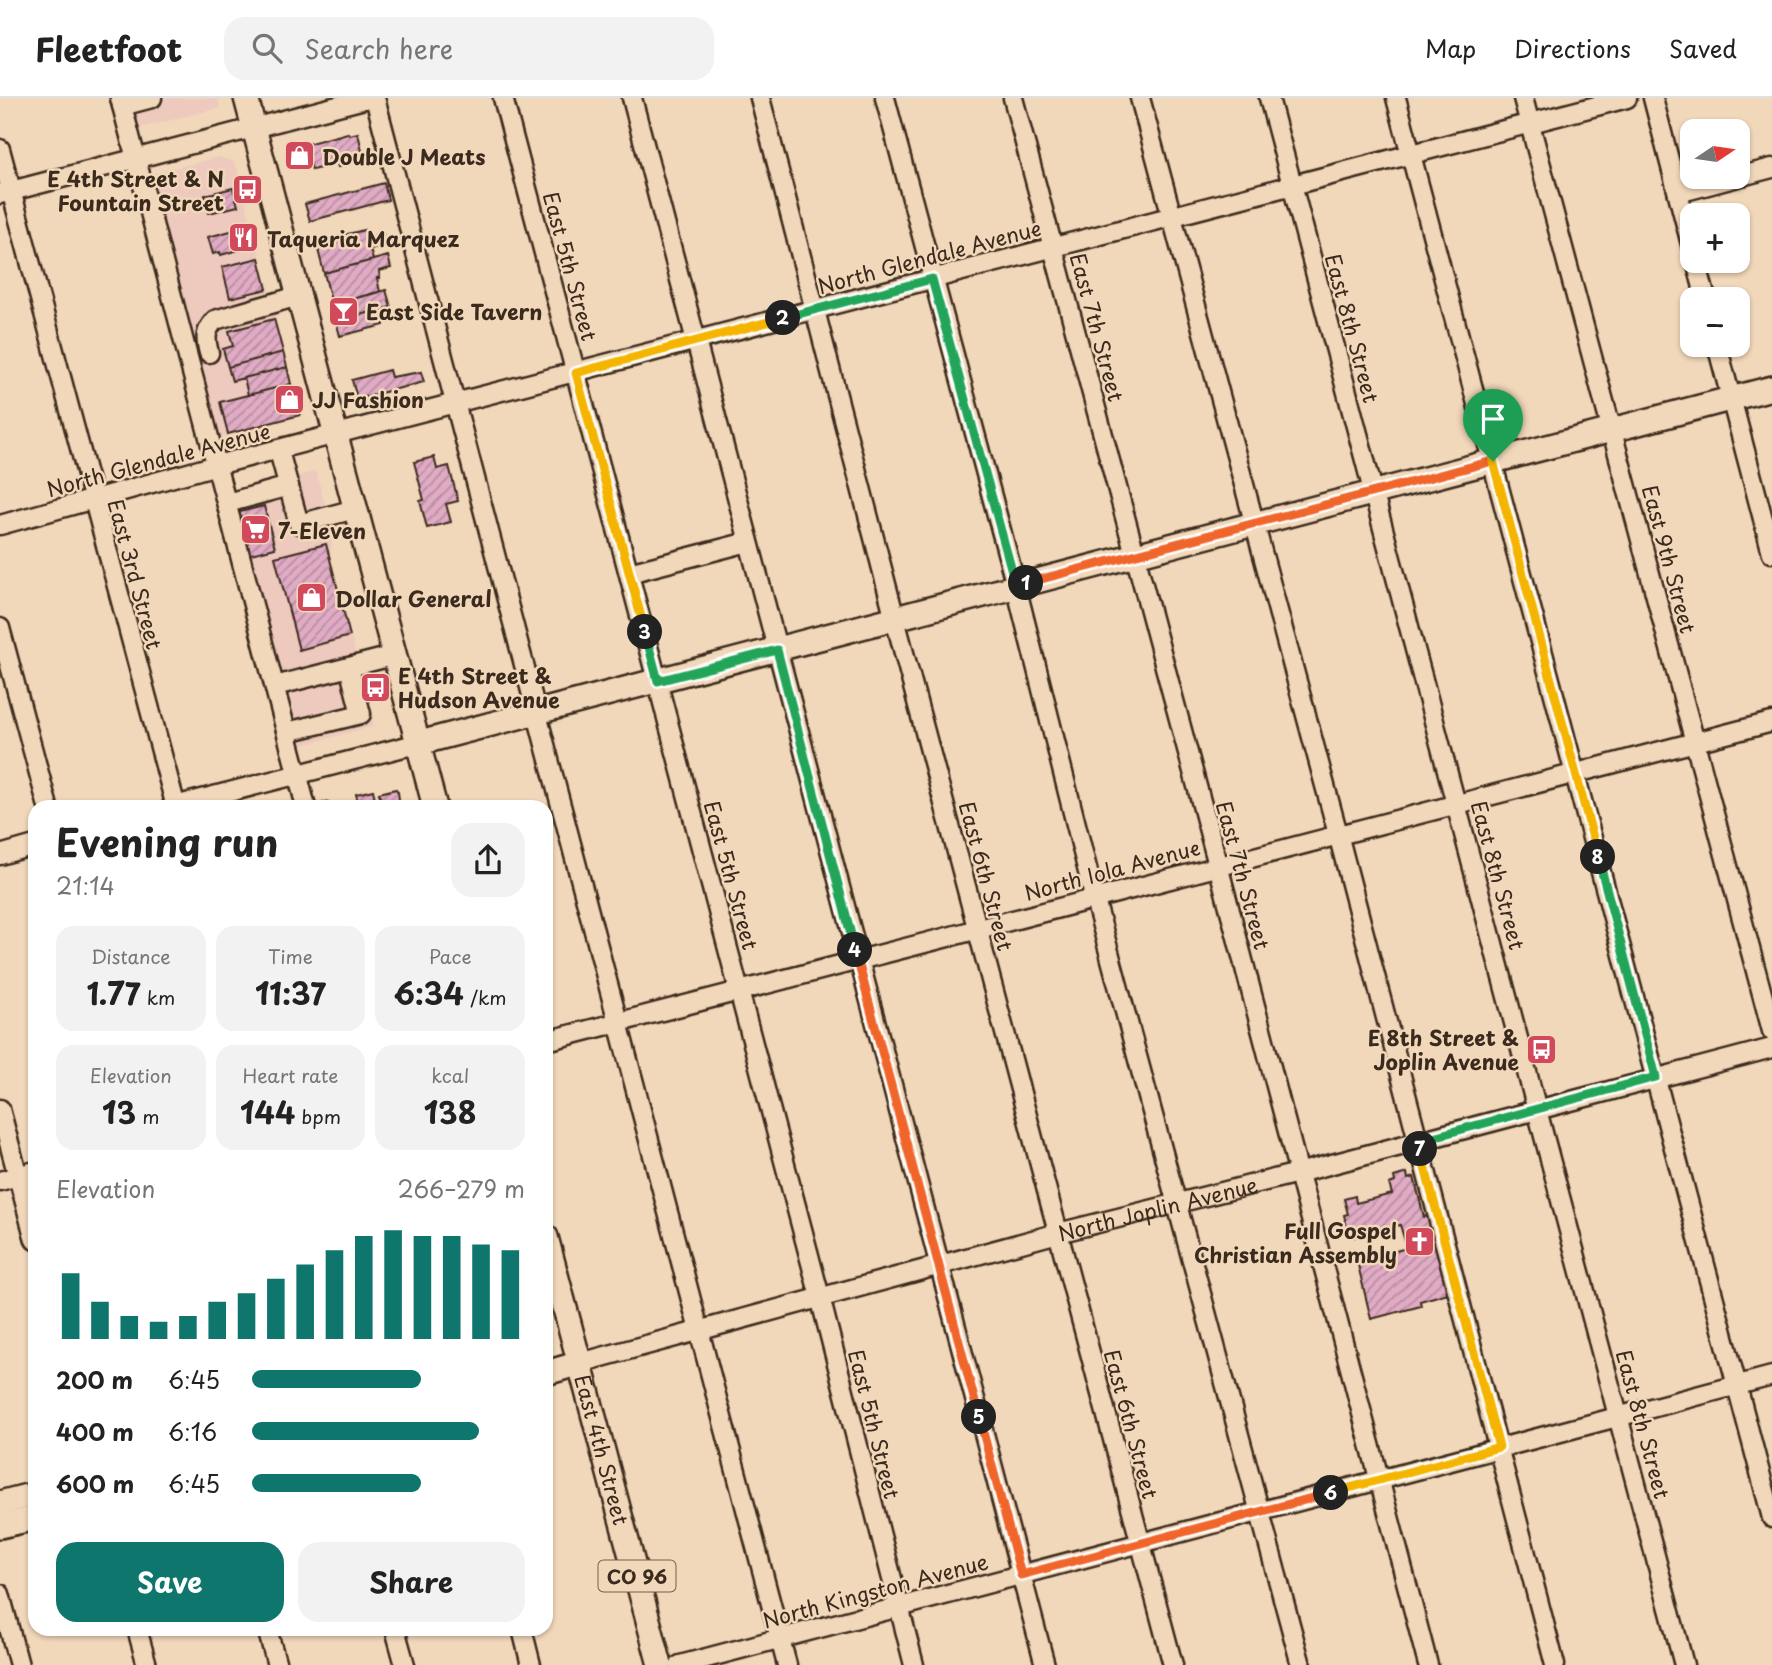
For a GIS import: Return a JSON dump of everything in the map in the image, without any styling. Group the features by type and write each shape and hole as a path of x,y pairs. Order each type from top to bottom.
{"main road":[{"path":"246,98 355,509 423,742 434,800"},
{"path":"423,742 1772,388"},
{"name":"East 4th Street","path":"553,1263 660,1665"},
{"name":"North Joplin Avenue","path":"553,1371 580,1363"},
{"path":"0,1503 28,1496"},
{"path":"0,1526 28,1520"}],"street":[{"path":"152,98 121,102 304,800"},
{"path":"6,193 368,98"},
{"path":"375,98 787,1665"},
{"name":"East 5th Street","path":"503,98 820,1297 914,1665"},
{"path":"632,98 1045,1665"},
{"name":"East 6th Street","path":"760,98 895,619 1173,1665"},
{"path":"885,98 1016,586 1095,900 1301,1665"},
{"name":"East 7th Street","path":"1013,98 1428,1665"},
{"path":"1140,98 1256,524 1555,1665"},
{"name":"East 8th Street","path":"1269,98 1684,1665"},
{"path":"1395,98 1772,1518"},
{"name":"East 9th Street","path":"1524,98 1772,1031"},
{"name":"North Glendale Avenue","path":"0,525 217,465 1628,98"},
{"path":"1653,98 1681,203"},
{"name":"East 3rd Street","path":"0,149 6,193 93,499 172,800"},
{"path":"1678,193 1772,168"},
{"path":"209,353 207,330 215,320 298,296"},
{"path":"1720,357 1772,553"},
{"path":"279,451 299,524 355,509"},
{"path":"227,503 289,486"},
{"path":"629,573 748,542"},
{"path":"0,628 46,800"},
{"path":"275,686 396,655"},
{"path":"287,732 361,714 349,667"},
{"name":"North Iola Avenue","path":"553,1039 977,928 1095,900 1456,802 1772,722"},
{"path":"198,800 423,742"},
{"path":"0,855 28,847"},
{"name":"North Joplin Avenue","path":"580,1363 1058,1233 1772,1048"},
{"path":"0,1109 27,1174 0,1181"},
{"name":"North Kingston Avenue","path":"680,1665 1772,1376"},
{"path":"0,1594 19,1665"},
{"path":"139,1636 147,1665"},
{"path":"269,1636 277,1665"},
{"path":"397,1636 405,1665"},
{"path":"524,1636 531,1665"}],"shaded area":[{"path":"123,98 218,98 220,108 131,130"},
{"path":"219,157 234,162 237,167 300,415 213,440 143,176"},
{"path":"316,471 333,537 330,554 374,726 284,750 217,497"}],"building":[{"path":"348,133 358,133 364,160 338,167 335,158 331,159 332,165 312,170 310,162 295,166 292,152 295,147"},
{"path":"384,183 388,200 310,221 305,204"},
{"path":"233,188 238,206 209,213 205,195"},
{"path":"250,226 255,245 221,255 220,252 213,254 208,237"},
{"path":"364,230 366,238 383,233 385,245 370,249 373,260 324,273 316,242"},
{"path":"388,256 391,268 379,271 380,278 377,278 380,292 332,304 324,273"},
{"path":"259,258 267,289 230,298 222,267"},
{"path":"386,290 391,307 336,321 332,304"},
{"path":"380,310 381,313 390,311 392,320 384,322 384,325 340,336 336,321"},
{"path":"274,319 283,352 228,367 223,349 233,346 229,331"},
{"path":"283,352 287,367 232,381 228,367"},
{"path":"287,367 291,384 248,395 244,378"},
{"path":"389,370 391,377 421,372 424,382 357,399 352,380"},
{"path":"291,384 300,415 228,434 220,402"},
{"path":"434,457 437,469 449,466 458,501 446,504 451,522 427,528 420,501 424,500 414,462"},
{"name":"7-Eleven","path":"264,506 275,548 247,555 236,513"},
{"path":"326,544 350,636 299,650 275,557"},
{"path":"396,789 399,800 380,800 379,793"},
{"path":"373,790 375,800 357,800 356,794"},
{"name":"Full Gospel Christian Assembly","path":"1407,1173 1408,1179 1414,1177 1424,1217 1428,1216 1448,1293 1420,1301 1421,1306 1371,1319 1357,1261 1407,1248 1400,1225 1354,1237 1352,1229 1348,1230 1346,1223 1344,1215 1348,1214 1344,1199 1355,1196 1356,1203 1392,1194 1389,1184 1395,1182 1394,1177"}],"place":[{"name":"Double J Meats","path":"299,156"},
{"name":"E 4th Street & N Fountain Street","path":"247,190"},
{"name":"Taqueria Marquez","path":"244,238"},
{"name":"East Side Tavern","path":"343,311"},
{"name":"JJ Fashion","path":"289,399"},
{"name":"7-Eleven","path":"255,530"},
{"name":"Dollar General","path":"312,598"},
{"name":"E 4th Street & Hudson Avenue","path":"375,687"},
{"name":"E 8th Street & Joplin Avenue","path":"1542,1049"},
{"name":"Full Gospel Christian Assembly","path":"1420,1242"}],"route":[{"path":"932,279 1016,586 1493,461 1656,1077 1418,1141 1499,1447 1021,1575 777,650 658,681 576,373 932,279"}]}
